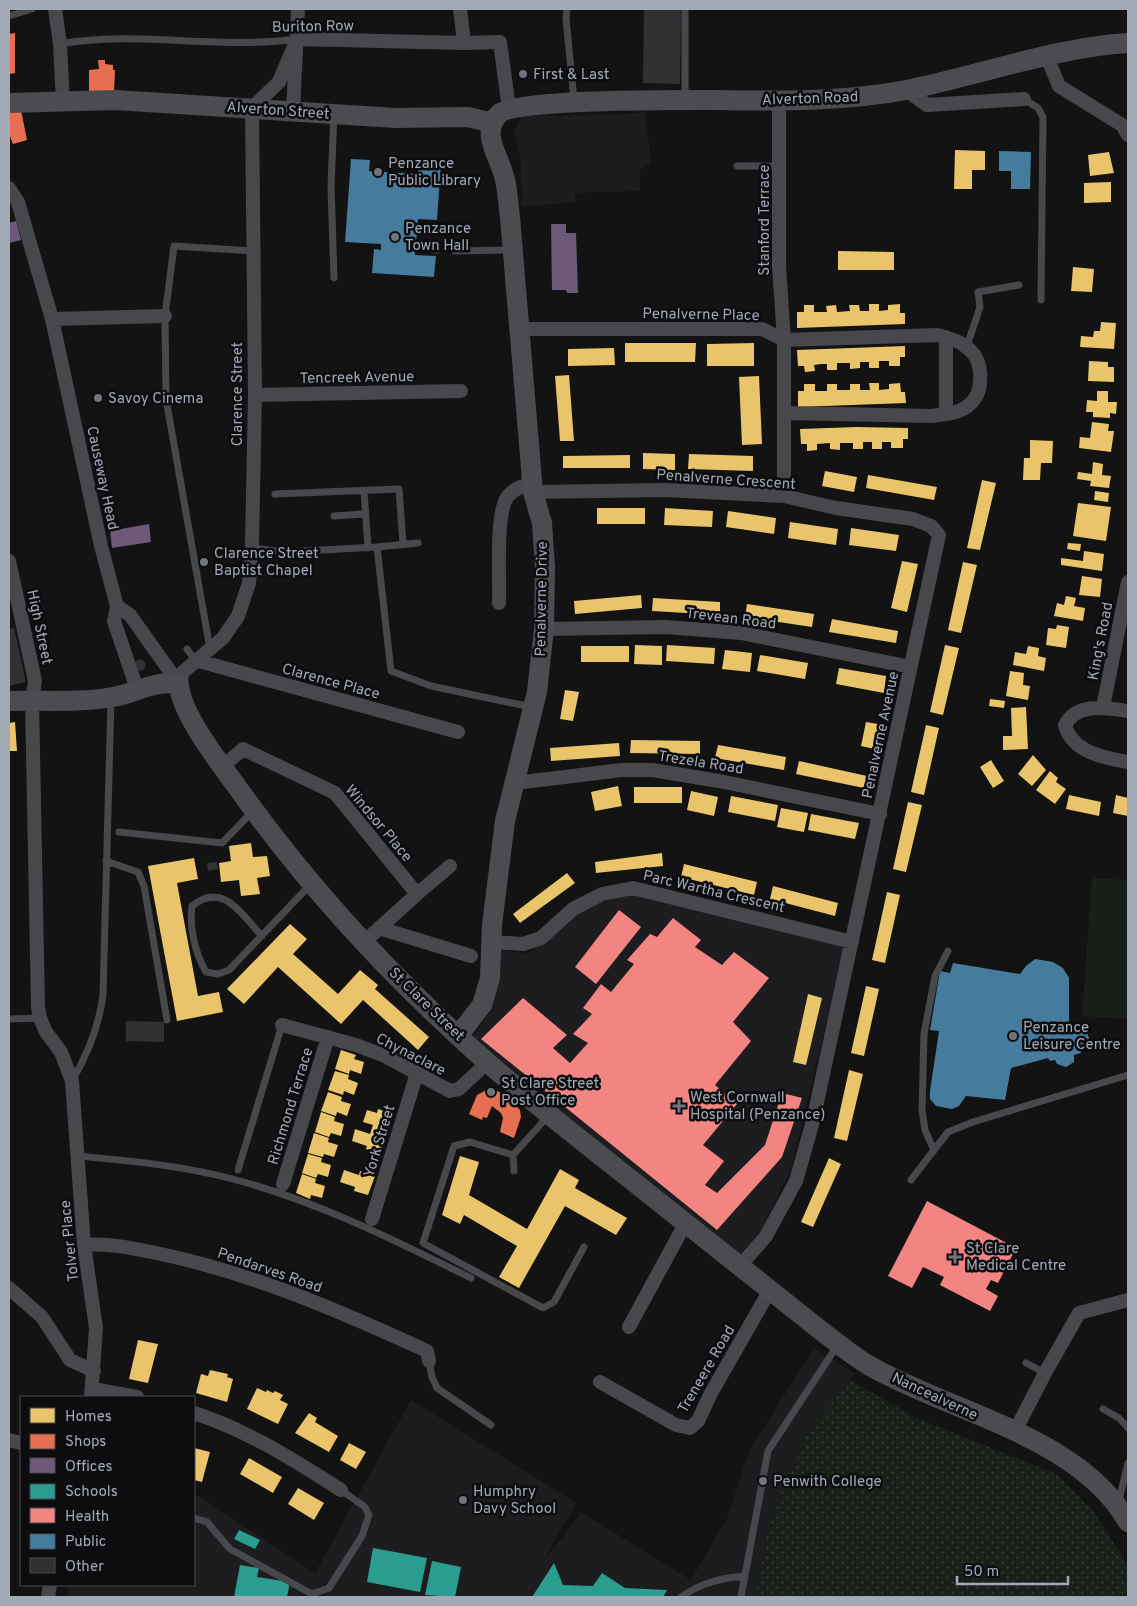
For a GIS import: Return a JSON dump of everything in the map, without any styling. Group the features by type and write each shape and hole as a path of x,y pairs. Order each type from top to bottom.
{"street":[{"path":"54,9 60,44 63,102"},
{"path":"293,111 298,9"},
{"path":"460,9 464,43"},
{"path":"252,108 279,82 297,39"},
{"name":"Buriton Row","path":"297,39 464,43 500,42 509,109"},
{"name":"Alverton Road","path":"509,109 574,103 779,100 865,96 906,90 1047,57 1128,43"},
{"path":"1047,57 1059,86 1122,125 1128,135"},
{"path":"906,90 927,105 1024,100"},
{"name":"Alverton Street","path":"9,103 115,100 396,118 468,117 493,123"},
{"name":"Stanford Terrace","path":"779,100 778,266 784,340"},
{"name":"Clarence Street","path":"191,654 210,650 224,638 238,616 249,583 252,548 254,396 252,108"},
{"path":"493,123 502,112 509,109"},
{"name":"Penalverne Drive","path":"458,1036 482,1005 490,978 491,942 505,821 534,708 544,629 545,567 542,523 532,488 512,250 504,177 491,139 493,123"},
{"name":"Causeway Head","path":"9,188 18,202 52,320 101,546 117,606 114,621 137,689"},
{"path":"52,320 164,316"},
{"name":"Penalverne Place","path":"519,329 762,329 784,340"},
{"path":"946,336 946,414"},
{"path":"784,496 786,413 784,340 946,336 955,338 967,346 976,356 981,373 980,390 969,405 955,413 932,416 786,413"},
{"name":"Tencreek Avenue","path":"254,396 461,391"},
{"path":"499,603 502,512 507,497 517,488 532,488"},
{"name":"Penalverne Crescent","path":"532,488 665,490 784,496 836,508 912,519 931,526 939,535"},
{"name":"Penalverne Avenue","path":"740,1266 766,1236 796,1181 813,1121 939,535"},
{"name":"High Street","path":"9,561 35,681 32,700 40,1018"},
{"name":"King's Road","path":"1103,707 1128,582"},
{"path":"117,606 130,615 180,684"},
{"name":"Trevean Road","path":"544,629 666,627 740,632 911,667"},
{"path":"180,684 191,654"},
{"name":"Clarence Place","path":"191,654 458,732"},
{"path":"9,701 111,697 169,682 180,684"},
{"name":"St Clare Street","path":"180,684 184,706 222,767 253,810 311,883 364,942 458,1036 549,1115 740,1266"},
{"path":"1128,711 1103,707 1082,710 1070,716 1066,725 1067,733 1072,742 1082,749 1128,762"},
{"name":"Windsor Place","path":"222,767 243,749 335,793 417,894"},
{"name":"Trezela Road","path":"515,781 523,782 622,770 652,770 719,781 880,814"},
{"path":"364,942 450,866"},
{"name":"Parc Wartha Crescent","path":"491,942 523,944 541,938 573,909 602,894 633,888 852,942"},
{"path":"379,928 471,956"},
{"name":"Tolver Place","path":"40,1018 46,1032 61,1052 72,1081 84,1245 96,1328 92,1393"},
{"name":"Chynaclare","path":"282,1025 328,1037 385,1056 450,1092 459,1089 488,1062"},
{"name":"Richmond Terrace","path":"283,1184 328,1037"},
{"name":"York Street","path":"372,1218 417,1073"},
{"path":"629,1327 685,1224"},
{"name":"Pendarves Road","path":"84,1245 98,1244 136,1249 219,1269 305,1299 407,1342 427,1351 429,1361"},
{"name":"Nancealverne","path":"740,1266 838,1344 870,1366 1052,1450 1092,1478 1125,1517"},
{"path":"9,1288 42,1317 70,1360 94,1371"},
{"name":"Treneere Road","path":"600,1382 676,1425 690,1428 698,1421 710,1395 770,1290"},
{"path":"1014,1432 1045,1373 1080,1313 1128,1300"},
{"path":"92,1393 126,1396"},
{"path":"195,1413 217,1421 277,1450 341,1490"}],"lane":[{"path":"9,16 32,9"},
{"path":"567,9 566,18 574,103"},
{"path":"685,9 686,100"},
{"name":"Buriton Row","path":"60,44 89,38 267,43 297,39"},
{"path":"1024,100 1038,108 1044,117 1041,300"},
{"path":"334,114 331,186 334,278"},
{"path":"737,166 779,166"},
{"path":"210,650 166,399 164,316 174,246 253,250"},
{"path":"455,250 512,250"},
{"path":"967,346 980,307 978,292 1019,285"},
{"path":"275,494 398,489 404,544"},
{"path":"364,491 368,548"},
{"path":"334,516 365,514"},
{"path":"252,548 285,552 368,548 418,543"},
{"path":"377,547 390,671 431,686 534,708"},
{"path":"72,1081 84,1060 100,1017 103,995 111,697"},
{"path":"119,832 222,843 253,810"},
{"path":"106,861 138,872 144,886 167,1020"},
{"path":"262,936 225,899 214,895 203,897 192,906 191,917 198,958 206,972 218,974 229,970 262,936 311,883"},
{"path":"934,1150 926,1130 922,1110 924,1034 935,976 948,951"},
{"path":"9,1019 40,1018"},
{"path":"238,1170 282,1025"},
{"path":"911,1180 948,1132 972,1122 1128,1075"},
{"path":"514,1171 513,1155 549,1115"},
{"path":"513,1155 470,1142 454,1146 423,1243 543,1308 554,1302 584,1247"},
{"path":"78,1156 161,1165 238,1180 279,1192 361,1224 471,1278"},
{"path":"741,1597 768,1451 838,1344"},
{"path":"429,1361 432,1377 437,1388 491,1425"},
{"path":"1026,1363 1045,1373"},
{"path":"1103,1409 1119,1418 1128,1428"},
{"path":"1125,1517 1128,1463"},
{"path":"195,1518 207,1522 230,1549 312,1594 329,1588 362,1536 369,1515 365,1506 341,1490"},
{"path":"681,1597 695,1587 714,1580 745,1576"}],"shaded area":[{"path":"645,112 651,162 640,170 640,191 575,193 575,202 522,207 521,161 514,133 521,116 615,115"},
{"path":"1092,878 1128,880 1128,1019 1082,1016"},
{"name":"West Cornwall Hospital (Penzance)","path":"634,894 846,944 790,1172 762,1228 738,1257 470,1040 490,1013 500,951 529,953 576,913 599,902"},
{"name":"Humphry Davy School","path":"814,1348 854,1373 806,1437 770,1522 755,1597 521,1597 528,1586 520,1597 67,1597 69,1586 195,1586 195,1495 199,1496 315,1573 411,1400 576,1503 543,1562 581,1512 691,1580 726,1521 749,1451"},
{"path":"849,1379 912,1416 1057,1474 1095,1513 1128,1566 1128,1597 755,1597 770,1522 806,1437"}],"building: Homes":[{"path":"955,150 985,151 985,170 972,170 972,189 954,189"},
{"path":"1109,152 1114,173 1090,176 1088,155"},
{"path":"1111,182 1111,202 1084,203 1084,183"},
{"path":"838,251 894,252 894,270 838,270"},
{"path":"1073,267 1094,269 1092,292 1071,291"},
{"path":"869,304 879,304 879,311 888,310 888,305 900,304 900,313 905,313 905,324 797,328 797,312 804,312 804,305 814,305 814,312 827,312 826,306 836,305 837,312 850,311 849,305 859,305 860,311 869,311"},
{"path":"1101,322 1116,323 1114,349 1080,347 1081,336 1093,337 1094,331 1100,331"},
{"path":"625,343 696,343 695,362 625,362"},
{"path":"754,343 754,366 707,366 707,344"},
{"path":"905,346 905,357 900,357 900,366 889,366 889,361 879,361 879,368 869,368 869,362 860,362 860,368 850,369 850,363 837,363 837,370 827,370 827,364 821,364 814,365 815,371 805,372 804,366 798,366 797,350"},
{"path":"614,348 615,365 568,366 568,349"},
{"path":"1089,361 1108,362 1108,367 1114,367 1114,382 1088,381"},
{"path":"569,375 574,441 560,441 555,376"},
{"path":"759,376 762,444 742,445 739,377"},
{"path":"869,383 879,383 879,390 889,389 889,384 900,383 901,392 905,392 906,403 798,407 798,391 804,391 804,384 815,384 815,391 827,391 827,384 837,384 837,390 850,390 850,384 860,384 860,390 870,390"},
{"path":"1097,391 1108,391 1108,402 1117,402 1116,414 1110,413 1110,418 1093,417 1093,412 1086,412 1087,400 1097,401"},
{"path":"1092,422 1109,424 1108,431 1114,431 1111,452 1079,448 1080,437 1090,438"},
{"path":"908,428 908,439 903,439 903,448 891,448 891,442 882,442 882,449 872,449 872,442 863,442 863,449 853,449 853,443 840,443 840,450 830,449 830,443 817,444 817,450 807,451 807,444 801,444 800,429"},
{"path":"1030,440 1053,441 1052,463 1041,463 1040,480 1023,480 1024,458 1030,458"},
{"path":"643,453 675,454 675,470 643,469"},
{"path":"689,454 753,456 753,471 688,469"},
{"path":"630,455 630,468 563,468 563,456"},
{"path":"1093,462 1103,464 1102,475 1111,476 1109,488 1090,486 1091,481 1077,479 1078,472 1092,474"},
{"path":"825,471 857,477 854,492 822,486"},
{"path":"868,475 937,487 934,500 866,488"},
{"path":"982,480 996,483 980,550 967,548"},
{"path":"1095,491 1109,493 1108,502 1094,500"},
{"path":"1078,503 1111,507 1106,541 1073,536"},
{"path":"597,508 645,508 645,524 597,524"},
{"path":"665,508 713,511 712,527 664,525"},
{"path":"728,511 776,518 774,534 726,527"},
{"path":"790,522 838,529 836,545 788,538"},
{"path":"851,528 899,535 896,551 849,545"},
{"path":"1068,543 1081,544 1080,551 1067,549"},
{"path":"1084,551 1104,554 1102,571 1061,565 1061,558 1083,561"},
{"path":"902,561 918,564 907,612 891,608"},
{"path":"963,562 977,565 961,633 948,630"},
{"path":"1082,576 1102,579 1100,597 1079,595"},
{"path":"641,595 642,608 575,614 574,601"},
{"path":"1066,596 1076,598 1074,606 1085,608 1083,621 1054,616 1057,603 1064,605"},
{"path":"653,598 720,602 720,615 652,611"},
{"path":"747,604 814,614 812,627 745,617"},
{"path":"832,619 898,631 896,643 829,632"},
{"path":"1057,625 1069,627 1066,648 1046,645 1048,628 1056,629"},
{"path":"635,645 662,646 662,665 634,664"},
{"path":"667,645 715,648 714,664 666,661"},
{"path":"945,645 959,648 943,715 930,712"},
{"path":"581,646 629,646 629,662 581,662"},
{"path":"1028,646 1039,648 1038,656 1046,658 1044,671 1013,665 1015,652 1026,654"},
{"path":"725,650 752,653 750,672 722,669"},
{"path":"760,655 808,663 805,679 757,671"},
{"path":"839,668 886,676 884,693 836,684"},
{"path":"1010,671 1024,673 1023,685 1030,686 1028,700 1006,696"},
{"path":"565,690 579,692 573,721 560,719"},
{"path":"990,699 1005,701 1004,708 989,706"},
{"path":"1026,707 1028,749 1003,750 1003,736 1012,736 1011,708"},
{"path":"15,722 17,751 9,751 9,723"},
{"path":"866,722 884,725 879,750 861,746"},
{"path":"926,725 939,728 924,795 911,792"},
{"path":"631,740 700,741 700,754 630,753"},
{"path":"619,743 620,756 551,761 550,748"},
{"path":"718,745 786,757 784,770 715,758"},
{"path":"1033,755 1046,770 1032,786 1018,774"},
{"path":"991,760 1004,781 993,788 980,767"},
{"path":"799,761 867,776 864,788 796,774"},
{"path":"1050,771 1058,778 1056,782 1066,789 1055,804 1036,790"},
{"path":"618,786 622,806 595,811 591,792"},
{"path":"634,787 682,787 682,803 634,803"},
{"path":"691,791 718,797 714,816 687,810"},
{"path":"1069,795 1101,802 1099,816 1066,809"},
{"path":"1116,795 1128,798 1128,816 1113,813"},
{"path":"731,796 778,805 775,821 728,812"},
{"path":"908,802 922,805 906,872 893,869"},
{"path":"781,808 808,813 804,832 777,827"},
{"path":"811,814 859,823 855,839 808,830"},
{"path":"251,843 253,857 267,856 270,876 257,878 260,894 241,896 239,880 221,882 219,863 231,861 229,846"},
{"path":"662,853 663,866 596,873 595,862"},
{"path":"194,858 198,879 177,883 198,996 219,992 223,1012 177,1021 148,866"},
{"path":"684,864 757,882 754,895 681,877"},
{"path":"567,873 575,883 520,923 513,914"},
{"path":"773,886 838,903 835,916 770,899"},
{"path":"887,892 900,895 885,963 872,960"},
{"path":"290,924 307,939 293,954 338,994 360,970 378,985 375,989 429,1037 418,1050 363,1000 341,1024 278,967 244,1004 227,989"},
{"path":"866,986 879,989 864,1056 851,1053"},
{"path":"808,994 822,998 806,1065 793,1062"},
{"path":"341,1050 356,1055 354,1059 364,1062 361,1074 350,1070 349,1074 335,1069"},
{"path":"849,1070 863,1074 847,1141 834,1138"},
{"path":"335,1071 349,1075 348,1079 358,1083 354,1095 344,1091 343,1095 328,1090"},
{"path":"328,1092 342,1097 341,1101 351,1104 347,1116 337,1112 336,1116 321,1111"},
{"path":"378,1109 393,1114 380,1154 366,1149 367,1146 352,1141 355,1129 370,1134 373,1125 363,1122 367,1110 377,1113"},
{"path":"321,1112 335,1117 334,1121 344,1124 341,1136 331,1133 329,1137 315,1132"},
{"path":"314,1133 329,1138 328,1142 338,1145 334,1157 324,1154 323,1157 308,1153"},
{"path":"308,1154 322,1158 321,1162 331,1165 328,1177 318,1174 316,1178 302,1173"},
{"path":"460,1156 479,1162 469,1195 527,1229 560,1169 579,1180 575,1188 627,1218 616,1235 565,1206 519,1288 499,1277 517,1246 464,1215 460,1224 442,1215"},
{"path":"829,1158 841,1164 813,1227 801,1222"},
{"path":"344,1170 359,1175 360,1171 375,1176 368,1195 354,1191 355,1187 340,1182"},
{"path":"302,1174 316,1179 315,1183 325,1186 322,1198 311,1195 310,1199 296,1193"},
{"path":"138,1340 158,1344 148,1383 129,1379"},
{"path":"210,1370 228,1374 227,1377 233,1379 227,1402 196,1393 201,1374 208,1376"},
{"path":"257,1388 266,1392 267,1390 273,1393 275,1391 283,1395 280,1400 288,1404 278,1424 247,1409"},
{"path":"309,1413 317,1418 315,1422 338,1436 329,1452 295,1433"},
{"path":"349,1443 366,1452 356,1469 340,1460"},
{"path":"195,1448 210,1452 202,1482 195,1480"},
{"path":"249,1458 282,1477 273,1493 240,1474"},
{"path":"298,1488 324,1503 314,1520 288,1504"}],"building: Shops":[{"path":"15,33 15,73 9,74 9,34"},
{"path":"98,60 105,60 105,64 113,65 113,70 115,70 114,93 89,93 89,70 99,69"},
{"path":"20,105 27,140 13,144 9,134 9,106"},
{"path":"490,1088 506,1095 520,1110 521,1117 514,1138 500,1132 503,1118 501,1113 492,1106 487,1118 483,1117 482,1120 469,1114 477,1095"}],"building: Offices":[{"path":"16,221 21,240 9,243 9,223"},
{"path":"551,224 566,224 566,233 576,233 578,293 567,293 566,290 552,290"},
{"path":"149,524 151,542 112,548 110,531"}],"building: Schools":[{"path":"239,1530 260,1540 255,1549 234,1539"},
{"path":"373,1548 427,1558 420,1592 367,1582"},
{"path":"432,1561 461,1567 455,1597 425,1595"},
{"path":"554,1563 563,1585 593,1586 602,1573 625,1588 667,1590 663,1597 532,1597"},
{"path":"240,1565 259,1568 257,1577 290,1582 287,1597 234,1597"}],"building: Health":[{"path":"619,910 641,927 596,984 575,967"},
{"path":"673,918 701,940 695,947 722,965 734,952 769,978 733,1022 751,1041 715,1085 737,1104 703,1145 724,1161 705,1185 717,1193 765,1145 782,1093 802,1098 782,1157 717,1230 481,1039 523,998 567,1035 553,1048 570,1063 588,1043 573,1034 592,1014 583,1008 601,984 611,992 634,964 627,960 650,934 657,937"},
{"name":"St Clare Medical Centre","path":"927,1201 1016,1248 998,1283 991,1280 986,1289 998,1296 990,1311 940,1285 944,1277 923,1267 912,1288 888,1276"}],"building: Public":[{"path":"999,151 1031,152 1030,189 1011,189 1011,171 999,171"},
{"path":"351,159 370,160 369,171 418,174 418,161 441,163 437,220 418,219 415,255 436,256 434,277 372,273 374,249 381,250 381,244 345,242"},
{"name":"Penzance Leisure Centre","path":"1035,959 1053,962 1063,968 1069,978 1069,1033 1086,1030 1091,1044 1080,1048 1081,1053 1074,1055 1074,1062 1066,1067 1057,1064 1055,1060 1050,1061 1048,1058 1011,1068 1005,1100 966,1096 959,1106 952,1109 936,1106 930,1099 930,1091 939,1031 930,1030 940,971 950,973 953,963 1020,974"}],"building: Other":[{"path":"644,9 681,9 680,84 643,83"},
{"path":"432,244 441,244 440,254 431,253"},
{"path":"14,628 26,682 9,686 9,629"},
{"path":"138,660 142,660 145,665 144,669 138,670 135,667 135,663"},
{"path":"217,862 218,869 208,871 207,863"},
{"path":"126,1021 164,1022 164,1042 126,1041"}],"place":[{"name":"First & Last","path":"523,74"},
{"name":"Penzance Public Library","path":"378,172"},
{"name":"Penzance Town Hall","path":"395,237"},
{"name":"Savoy Cinema","path":"98,398"},
{"name":"Clarence Street Baptist Chapel","path":"204,562"},
{"name":"Penzance Leisure Centre","path":"1013,1036"},
{"name":"St Clare Street Post Office","path":"491,1092"},
{"name":"West Cornwall Hospital (Penzance)","path":"679,1106"},
{"name":"St Clare Medical Centre","path":"955,1257"},
{"name":"Penwith College","path":"763,1481"},
{"name":"Humphry Davy School","path":"463,1500"}]}
